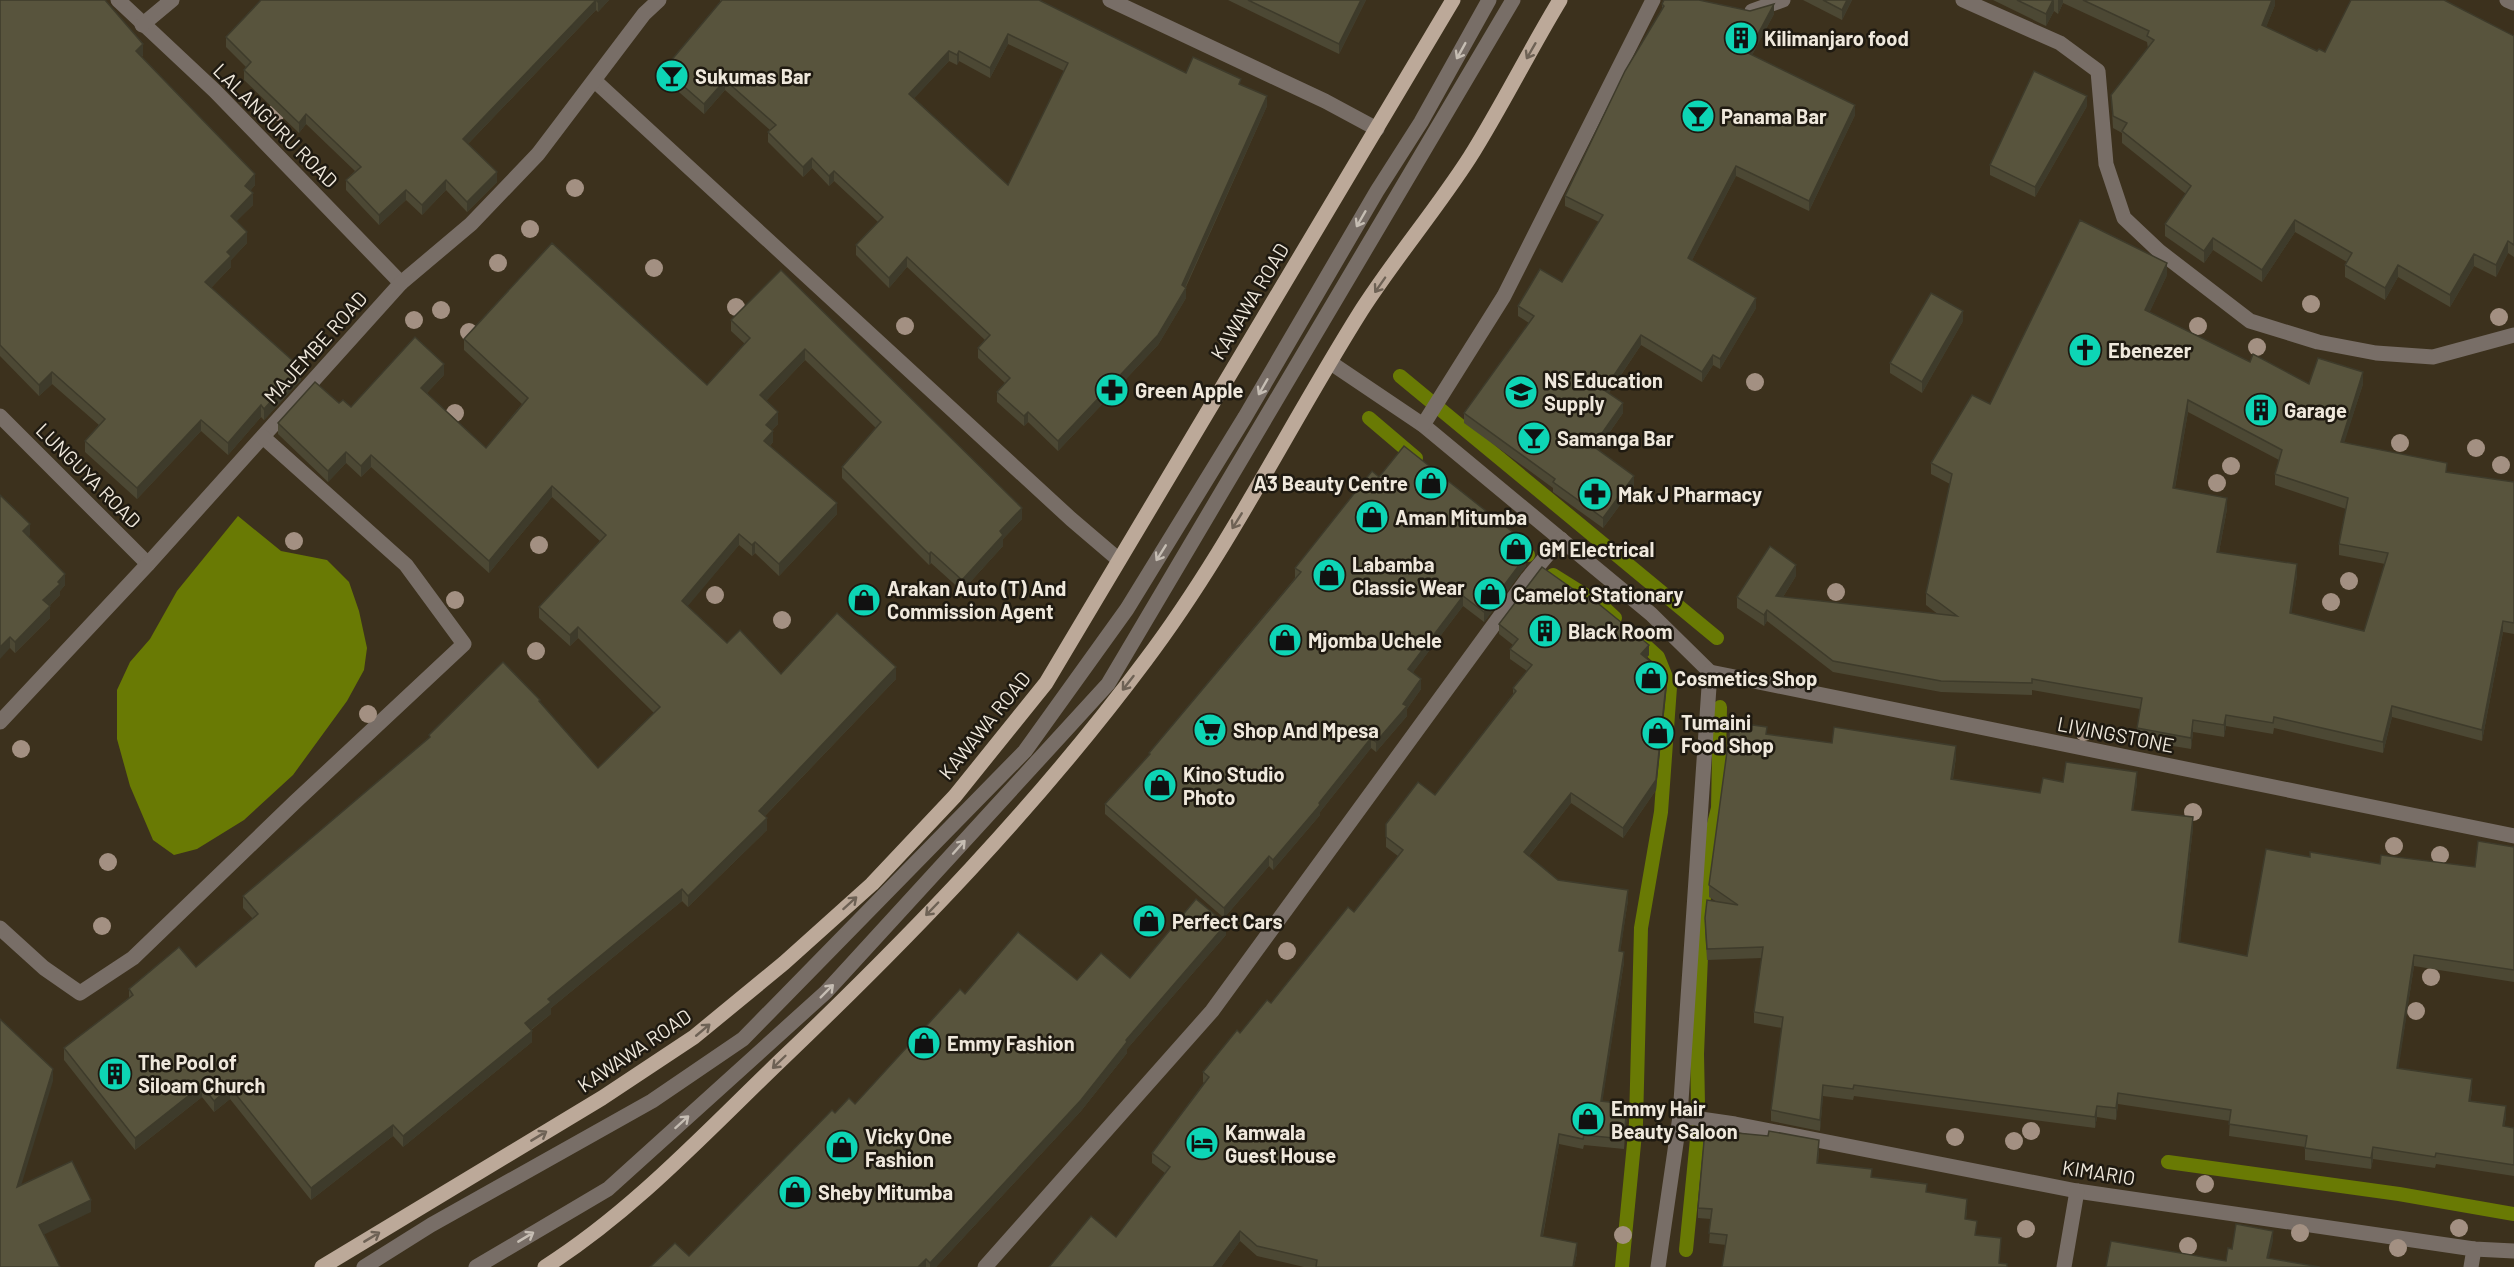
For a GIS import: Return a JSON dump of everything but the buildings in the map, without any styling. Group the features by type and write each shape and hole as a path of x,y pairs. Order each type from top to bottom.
{"main road":[{"name":"KAWAWA ROAD","path":"322,1267 602,1098 694,1037 784,963 872,884 955,796 1046,683 1453,0"},
{"path":"545,1267 581,1244 646,1189 823,1020 953,888 1061,770 1148,658 1204,574 1362,311 1470,157 1560,0"}],"street":[{"name":"LALANGURU ROAD","path":"118,0 142,25 215,91 401,283"},
{"path":"142,25 172,0"},
{"name":"MAJEMBE ROAD","path":"0,723 148,564 401,283 471,224 502,193 538,153 645,14 659,0"},
{"path":"1110,0 1325,101 1377,129"},
{"path":"364,1267 431,1225 652,1101 743,1039 1025,751 1127,609 1152,569 1421,122 1489,0"},
{"path":"476,1267 608,1188 826,992 1108,684 1513,0"},
{"path":"1423,425 1504,296 1653,0"},
{"path":"1741,9 1752,11 1783,0"},
{"path":"1964,0 2060,43 2098,71 2106,164 2124,218 2159,250 2250,321 2318,342 2376,353 2433,357 2514,335"},
{"path":"595,81 1071,519 1119,560"},
{"path":"1331,363 1423,425 1651,615 1710,672 1680,1116 1658,1267"},
{"name":"LUNGUYA ROAD","path":"0,416 148,564"},
{"path":"0,928 44,968 80,993 133,958 464,644 406,565 263,437"},
{"path":"985,1267 1212,1011 1528,578 1561,539"},
{"name":"LIVINGSTONE","path":"1710,672 2514,836"},
{"name":"KIMARIO","path":"1680,1116 1725,1122 2077,1191 2474,1249 2514,1251"},
{"path":"2064,1267 2077,1191"},
{"path":"2471,1267 2474,1249"}],"shaded area":[{"path":"238,516 281,551 327,560 349,582 359,611 367,648 364,670 347,701 293,775 244,820 197,849 174,855 153,840 130,786 117,739 117,690 130,662 150,639 177,591"}],"waterway":[{"path":"1400,376 1717,638"},
{"path":"1369,418 1416,458"},
{"path":"1506,535 1528,555"},
{"path":"1553,575 1601,605 1615,618"},
{"path":"1622,1267 1636,1123 1641,928 1661,812 1670,687 1658,657 1636,637"},
{"path":"1698,1104 1697,1054 1703,907 1710,840 1718,808 1720,707"},
{"path":"1686,1250 1698,1129"},
{"path":"2168,1162 2399,1194 2514,1214"}],"place":[{"name":"Kilimanjaro food","path":"1741,38"},
{"name":"Sukumas Bar","path":"672,76"},
{"name":"Panama Bar","path":"1698,116"},
{"name":"Ebenezer","path":"2085,350"},
{"name":"Green Apple","path":"1112,390"},
{"name":"NS Education Supply","path":"1521,392"},
{"name":"Garage","path":"2261,410"},
{"name":"Samanga Bar","path":"1534,438"},
{"name":"A3 Beauty Centre","path":"1431,483"},
{"name":"Mak J Pharmacy","path":"1595,494"},
{"name":"Aman Mitumba","path":"1372,517"},
{"name":"GM Electrical","path":"1516,549"},
{"name":"Labamba Classic Wear","path":"1329,575"},
{"name":"Camelot Stationary","path":"1490,594"},
{"name":"Arakan Auto (T) And Commission Agent","path":"864,600"},
{"name":"Black Room","path":"1545,631"},
{"name":"Mjomba Uchele","path":"1285,640"},
{"name":"Cosmetics Shop","path":"1651,678"},
{"name":"Shop And Mpesa","path":"1210,730"},
{"name":"Tumaini Food Shop","path":"1658,733"},
{"name":"Kino Studio Photo","path":"1160,785"},
{"name":"Perfect Cars","path":"1149,921"},
{"name":"Emmy Fashion","path":"924,1043"},
{"name":"The Pool of Siloam Church","path":"115,1074"},
{"name":"Emmy Hair Beauty Saloon","path":"1588,1119"},
{"name":"Kamwala Guest House","path":"1202,1143"},
{"name":"Vicky One Fashion","path":"842,1147"},
{"name":"Sheby Mitumba","path":"795,1192"}]}
